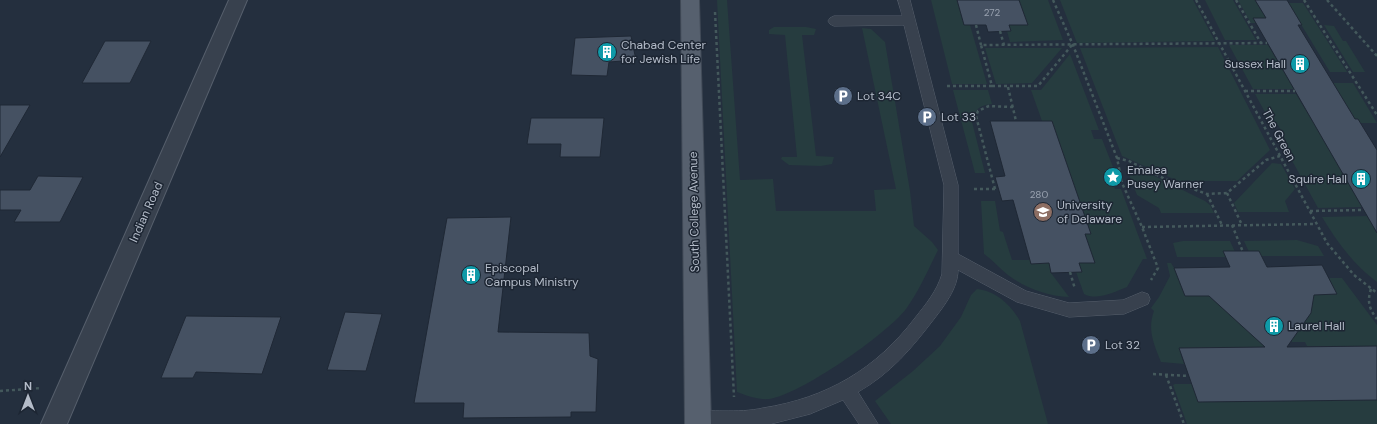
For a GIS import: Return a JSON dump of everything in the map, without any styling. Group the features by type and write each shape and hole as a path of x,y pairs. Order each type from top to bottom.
{"main road":[{"name":"South College Avenue","path":"690,0 698,422"}],"street":[{"name":"Indian Road","path":"54,424 238,0"}],"lane":[{"path":"698,422 773,416 831,398 848,390 873,373 903,346 947,288 950,274 951,185 904,0"},
{"path":"834,21 908,20"},
{"path":"950,258 1023,297 1069,310 1124,307 1142,300"},
{"path":"848,390 869,424"}],"path":[{"path":"1054,0 1073,45 1116,158 1122,183 1142,227 1158,268 1142,300"},
{"name":"The Green","path":"1196,0 1327,243 1354,274 1377,293"},
{"path":"1236,0 1261,42"},
{"path":"1304,0 1377,115"},
{"path":"1327,0 1377,56"},
{"path":"715,8 734,420"},
{"path":"976,25 992,86"},
{"path":"1000,31 1004,45"},
{"path":"981,45 1267,42"},
{"path":"925,86 1038,86 1073,45"},
{"path":"1008,87 1016,121"},
{"path":"1245,91 1294,91"},
{"path":"974,189 996,189 976,116 978,111 983,107 989,106 1013,107"},
{"path":"1116,158 1129,161 1165,179 1207,194 1227,193 1266,160 1280,156"},
{"path":"1227,193 1242,226"},
{"path":"1207,194 1222,226"},
{"path":"1310,211 1364,210"},
{"path":"1142,227 1316,224"},
{"path":"1232,226 1243,252"},
{"path":"1371,289 1367,299 1372,313 1377,319"},
{"path":"1153,374 1189,376"},
{"path":"1166,375 1184,424"},
{"path":"0,391 41,388"}],"green space":[{"path":"717,0 727,0 740,180 773,179 776,211 876,211 874,190 896,189 862,28 871,29 885,42 910,191 914,226 932,242 938,250 915,295 906,309 896,320 842,362 801,387 769,399 757,398 737,392"},
{"path":"931,0 957,0 964,25 970,25 987,84 952,84"},
{"path":"1019,0 1048,0 1063,40 1010,42 1007,31 1011,31 1009,25 1027,24"},
{"path":"1060,0 1193,0 1215,41 1077,43"},
{"path":"1205,0 1233,0 1256,40 1225,40"},
{"path":"1238,0 1255,0 1266,18 1253,18 1256,23 1251,23"},
{"path":"1288,3 1303,3 1347,72 1330,72"},
{"path":"1324,25 1334,26 1343,41 1346,41 1365,72 1353,72"},
{"path":"774,27 806,27 816,29 814,35 802,35 816,156 834,157 832,164 821,166 789,165 781,159 782,157 797,157 785,35 769,34 769,30"},
{"path":"1229,45 1268,45 1294,89 1253,89"},
{"path":"1218,47 1270,150 1237,181 1178,181 1122,156 1080,48"},
{"path":"985,48 1062,48 1032,83 996,84"},
{"path":"1070,54 1099,130 1091,130 1094,139 1102,139 1117,177 1111,177 1115,189 1121,189 1147,259 1143,259 1127,287 1094,297 1084,294 1076,272 1082,272 1079,263 1095,263 1085,234 1091,234 1052,121 1042,121 1031,90 1041,90"},
{"path":"1333,83 1353,83 1377,123 1360,123 1355,119"},
{"path":"953,90 988,90 992,104 978,109 974,118 975,122 972,122 985,173 975,173"},
{"path":"1255,94 1296,94 1311,119 1318,119 1362,207 1318,208 1278,135 1283,134 1278,125 1272,125"},
{"path":"1272,163 1281,164 1295,189 1285,201 1289,212 1238,212 1234,203"},
{"path":"1132,165 1205,201 1210,205 1214,213 1161,213 1159,208 1137,195 1126,167"},
{"path":"981,201 995,201 1000,231 1003,232 1012,260 1030,260 1031,264 1049,263 1051,273 1069,297 1045,293 1022,284 1008,275 984,254"},
{"path":"1368,216 1377,232 1377,282 1360,268 1346,252 1322,217"},
{"path":"1297,240 1318,246 1324,256 1261,256 1249,252 1244,241"},
{"path":"1183,241 1230,241 1235,252 1226,257 1177,257 1173,243"},
{"path":"1167,263 1171,263 1174,268 1185,296 1209,296 1262,343 1264,347 1179,348 1184,364 1161,362 1152,337 1151,324 1154,311 1151,308 1159,297 1170,276"},
{"path":"1329,278 1342,278 1377,325 1377,346 1307,346 1305,342 1292,342 1287,329 1313,295 1337,294"},
{"path":"977,289 984,290 997,296 1007,304 1020,321 1048,424 891,424 875,401 913,371 940,346 961,317 971,295"},
{"path":"1192,384 1198,402 1377,400 1377,424 1187,424 1173,385"}],"building":[{"path":"957,0 1019,0 1028,25 1009,25 1011,31 988,32 986,25 964,25"},
{"path":"1255,0 1287,0 1302,25 1298,25 1355,119 1358,119 1377,150 1377,233 1253,18 1266,18"},
{"name":"Chabad Center for Jewish Life","path":"631,36 636,60 609,62 607,76 571,75 575,38"},
{"path":"105,41 151,41 130,83 82,83"},
{"path":"0,105 30,105 0,157"},
{"path":"531,118 604,118 600,157 560,157 561,144 527,144"},
{"path":"990,121 1052,121 1091,234 1085,234 1095,263 1079,263 1082,272 1051,273 1049,263 1031,264 1013,200 1002,201 995,177 1005,176"},
{"path":"38,176 83,177 60,222 14,222 21,210 0,210 0,190 30,190"},
{"name":"Episcopal Campus Ministry","path":"511,217 498,332 589,333 590,356 598,359 596,412 571,412 571,417 463,418 464,403 414,403 447,218"},
{"name":"Laurel Hall","path":"1223,251 1259,251 1267,267 1322,265 1337,294 1314,295 1311,313 1287,347 1377,346 1377,400 1198,402 1179,348 1265,347 1209,296 1185,296 1174,268 1230,267"},
{"path":"345,312 382,314 366,371 327,370"},
{"path":"186,316 281,317 262,374 196,372 193,378 161,378"}],"place":[{"name":"Chabad Center for Jewish Life","path":"607,52"},
{"name":"Sussex Hall","path":"1300,64"},
{"name":"Lot 34C","path":"843,96"},
{"name":"Lot 33","path":"927,117"},
{"name":"Emalea Pusey Warner","path":"1113,177"},
{"name":"Squire Hall","path":"1361,179"},
{"name":"University of Delaware","path":"1043,212"},
{"name":"Episcopal Campus Ministry","path":"471,275"},
{"name":"Laurel Hall","path":"1274,326"},
{"name":"Lot 32","path":"1091,345"}]}
